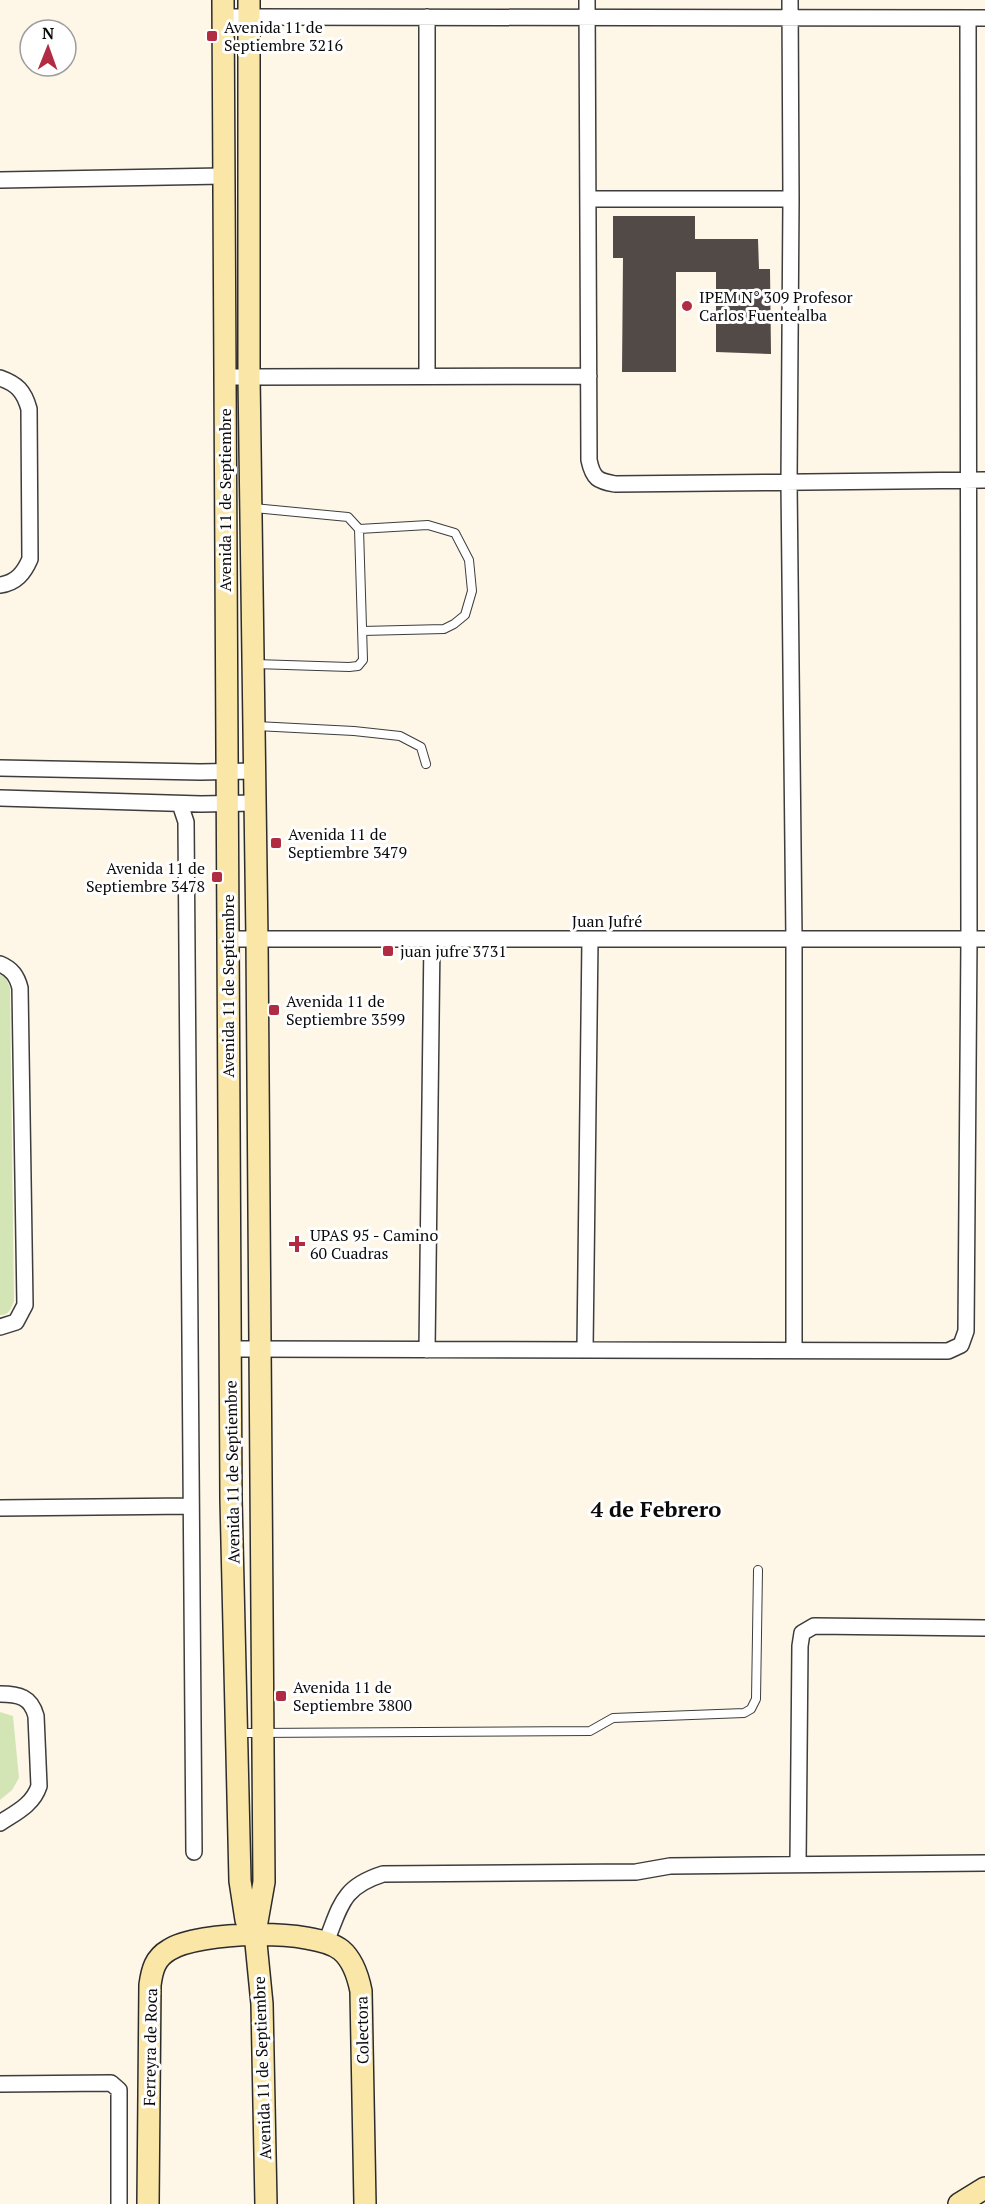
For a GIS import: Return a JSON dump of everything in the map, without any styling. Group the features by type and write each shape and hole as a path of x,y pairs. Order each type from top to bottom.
{"main road":[{"name":"Avenida 11 de Septiembre","path":"223,8 230,1349 241,1889 246,1920 255,1933"},
{"name":"Avenida 11 de Septiembre","path":"249,8 249,376 257,939 264,1882 255,1933 262,2004 266,2204"},
{"path":"255,1933 326,1942"},
{"name":"Ferreyra de Roca","path":"148,2204 150,1985 153,1968 169,1950 188,1942 255,1933"},
{"name":"Colectora","path":"326,1942 342,1950 356,1970 362,1991 365,2204"},
{"path":"959,2204 985,2188"}],"street":[{"path":"587,0 589,460 592,472 600,481 615,483 977,480"},
{"path":"790,0 789,483 794,939 794,1350"},
{"path":"223,8 427,17 985,18"},
{"path":"427,17 427,376"},
{"path":"230,1349 948,1351 961,1345 966,1331 969,939 977,480 968,18"},
{"path":"0,180 223,176"},
{"path":"588,199 791,199"},
{"path":"225,377 589,376"},
{"path":"0,378 14,383 25,395 29,409 30,559 25,571 15,581 0,585"},
{"path":"0,768 255,771"},
{"path":"0,798 180,804 255,803"},
{"path":"180,804 186,822 194,1852"},
{"name":"Juan Jufré","path":"228,939 985,939"},
{"path":"427,1350 432,939"},
{"path":"585,1349 590,939"},
{"path":"0,964 8,967 17,976 20,988 25,1305 16,1322 0,1327"},
{"path":"0,1508 191,1506"},
{"path":"798,1864 802,1633 814,1626 985,1628"},
{"path":"0,1694 12,1694 26,1698 34,1707 39,1786 36,1796 29,1803 0,1823"},
{"path":"326,1942 344,1898 365,1880 382,1874 636,1872 670,1866 985,1863"},
{"path":"0,2084 111,2083 119,2090 119,2204"}],"lane":[{"path":"251,508 348,517 359,529 363,660 358,666 254,664"},
{"path":"359,529 428,525 455,533 469,560 472,591 465,615 444,629 362,631"},
{"path":"254,725 400,736 420,747 426,764"},
{"path":"237,1733 590,1731 613,1718 744,1713 751,1709 756,1699 758,1570"}],"green space":[{"path":"0,975 6,978 10,988 14,1301 8,1313 3,1315 0,1315"},
{"path":"0,1712 13,1716 19,1778 12,1790 0,1800"}],"building":[{"path":"613,216 695,216 695,239 758,239 759,269 770,269 771,354 716,352 716,272 676,272 676,372 622,372 623,258 613,258"}],"place":[{"name":"Avenida 11 de Septiembre 3216","path":"212,36"},
{"name":"IPEM N° 309 Profesor Carlos Fuentealba","path":"687,306"},
{"name":"Avenida 11 de Septiembre 3479","path":"276,843"},
{"name":"Avenida 11 de Septiembre 3478","path":"217,877"},
{"name":"juan jufre 3731","path":"388,951"},
{"name":"Avenida 11 de Septiembre 3599","path":"274,1010"},
{"name":"UPAS 95 - Camino 60 Cuadras","path":"297,1244"},
{"name":"Avenida 11 de Septiembre 3800","path":"281,1696"}],"district":[{"name":"4 de Febrero","path":"656,1509"}]}
